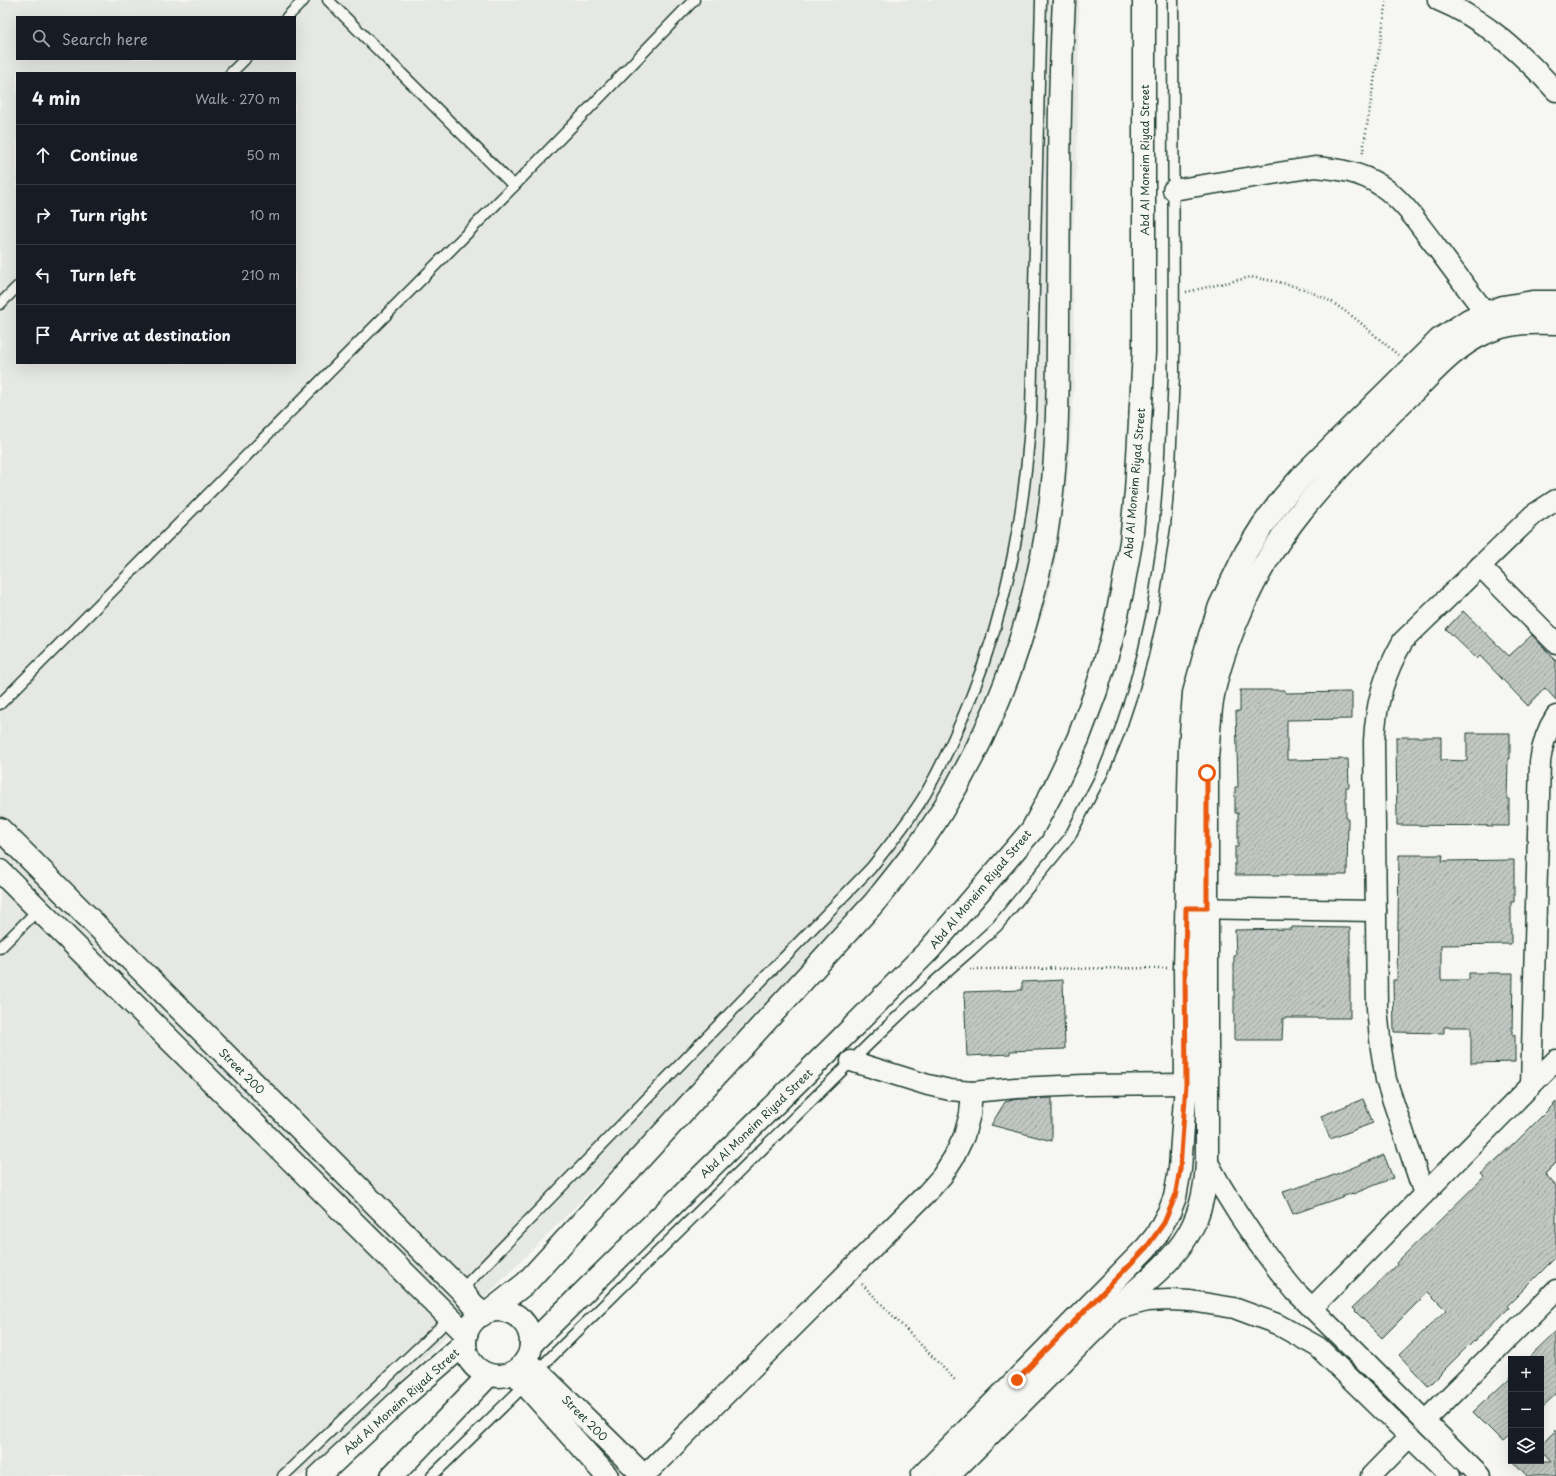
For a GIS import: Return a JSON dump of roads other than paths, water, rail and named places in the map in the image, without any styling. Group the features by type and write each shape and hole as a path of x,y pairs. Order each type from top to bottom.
{"street":[{"path":"486,1313 507,1312 518,1318 527,1327 530,1336 527,1366 497,1376 481,1372 469,1359 466,1338 470,1326 486,1313 526,1283 874,903 910,859 941,812 970,763 994,712 1015,659 1031,605 1044,550 1051,494 1058,361 1061,69 1064,0"},
{"name":"Abd Al Moneim Riyad Street","path":"527,1366 839,1041 929,950 1032,830 1056,785 1096,691 1111,642 1128,556 1136,491 1144,352 1144,0"},
{"path":"1438,0 1468,15 1492,30 1514,48 1556,91"},
{"path":"1173,190 1315,167 1338,169 1359,174 1379,184 1397,197 1485,312"},
{"path":"922,1476 1107,1303 1163,1265 1185,1240 1193,1226 1201,1206 1206,1178 1207,1161 1190,747 1194,693 1210,634 1220,606 1246,552 1263,525 1283,498 1304,474 1439,340 1453,329 1485,312 1518,304 1556,302"},
{"path":"948,1476 1107,1303 1160,1229 1170,1210 1178,1183 1180,1169 1186,1084 1185,968 1197,908 1207,758 1213,695 1220,666 1242,608 1270,554 1296,516 1326,481 1400,403 1453,353 1469,341 1486,332 1505,325 1524,322 1556,323"},
{"path":"1424,1194 1386,1080 1377,1008 1374,741 1375,720 1379,698 1384,678 1403,641 1533,515 1556,500"},
{"path":"1480,566 1556,643"},
{"path":"1531,1086 1540,762 1546,735 1556,716"},
{"name":"Street 200","path":"0,829 461,1290 486,1313"},
{"path":"0,871 449,1319 466,1338"},
{"path":"1197,908 1376,911"},
{"path":"1312,1308 1556,1060"},
{"path":"851,1061 928,1085 950,1090 972,1092 1076,1085 1186,1084"},
{"path":"644,1476 927,1193 942,1176 954,1157 964,1136 970,1114 972,1092"},
{"path":"1207,1161 1233,1208 1248,1231 1295,1291 1480,1476"},
{"path":"1425,1421 1556,1290"},
{"path":"1107,1303 1169,1300 1191,1301 1234,1308 1277,1324 1318,1346 1450,1476"},
{"name":"Abd Al Moneim Riyad Street","path":"319,1476 466,1338"},
{"name":"Street 200","path":"527,1366 644,1476"},
{"name":"Street 200","path":"527,1366 608,1476"},
{"path":"392,1476 489,1375"},
{"path":"1371,1476 1410,1436"}],"lane":[{"path":"288,16 304,0"},
{"path":"328,0 514,186"},
{"path":"0,704 514,186 694,0"},
{"path":"461,1290 871,868 899,832 925,794 952,742 980,674 994,632 1016,545 1024,493 1031,410 1041,0"},
{"path":"432,1476 527,1366 909,1005 996,926 1069,838 1103,772 1119,733 1143,654 1152,614 1165,526 1173,420 1173,0"},
{"path":"232,72 244,60"},
{"path":"0,304 16,288"},
{"path":"0,948 38,909"},
{"path":"283,1476 449,1319"}]}
